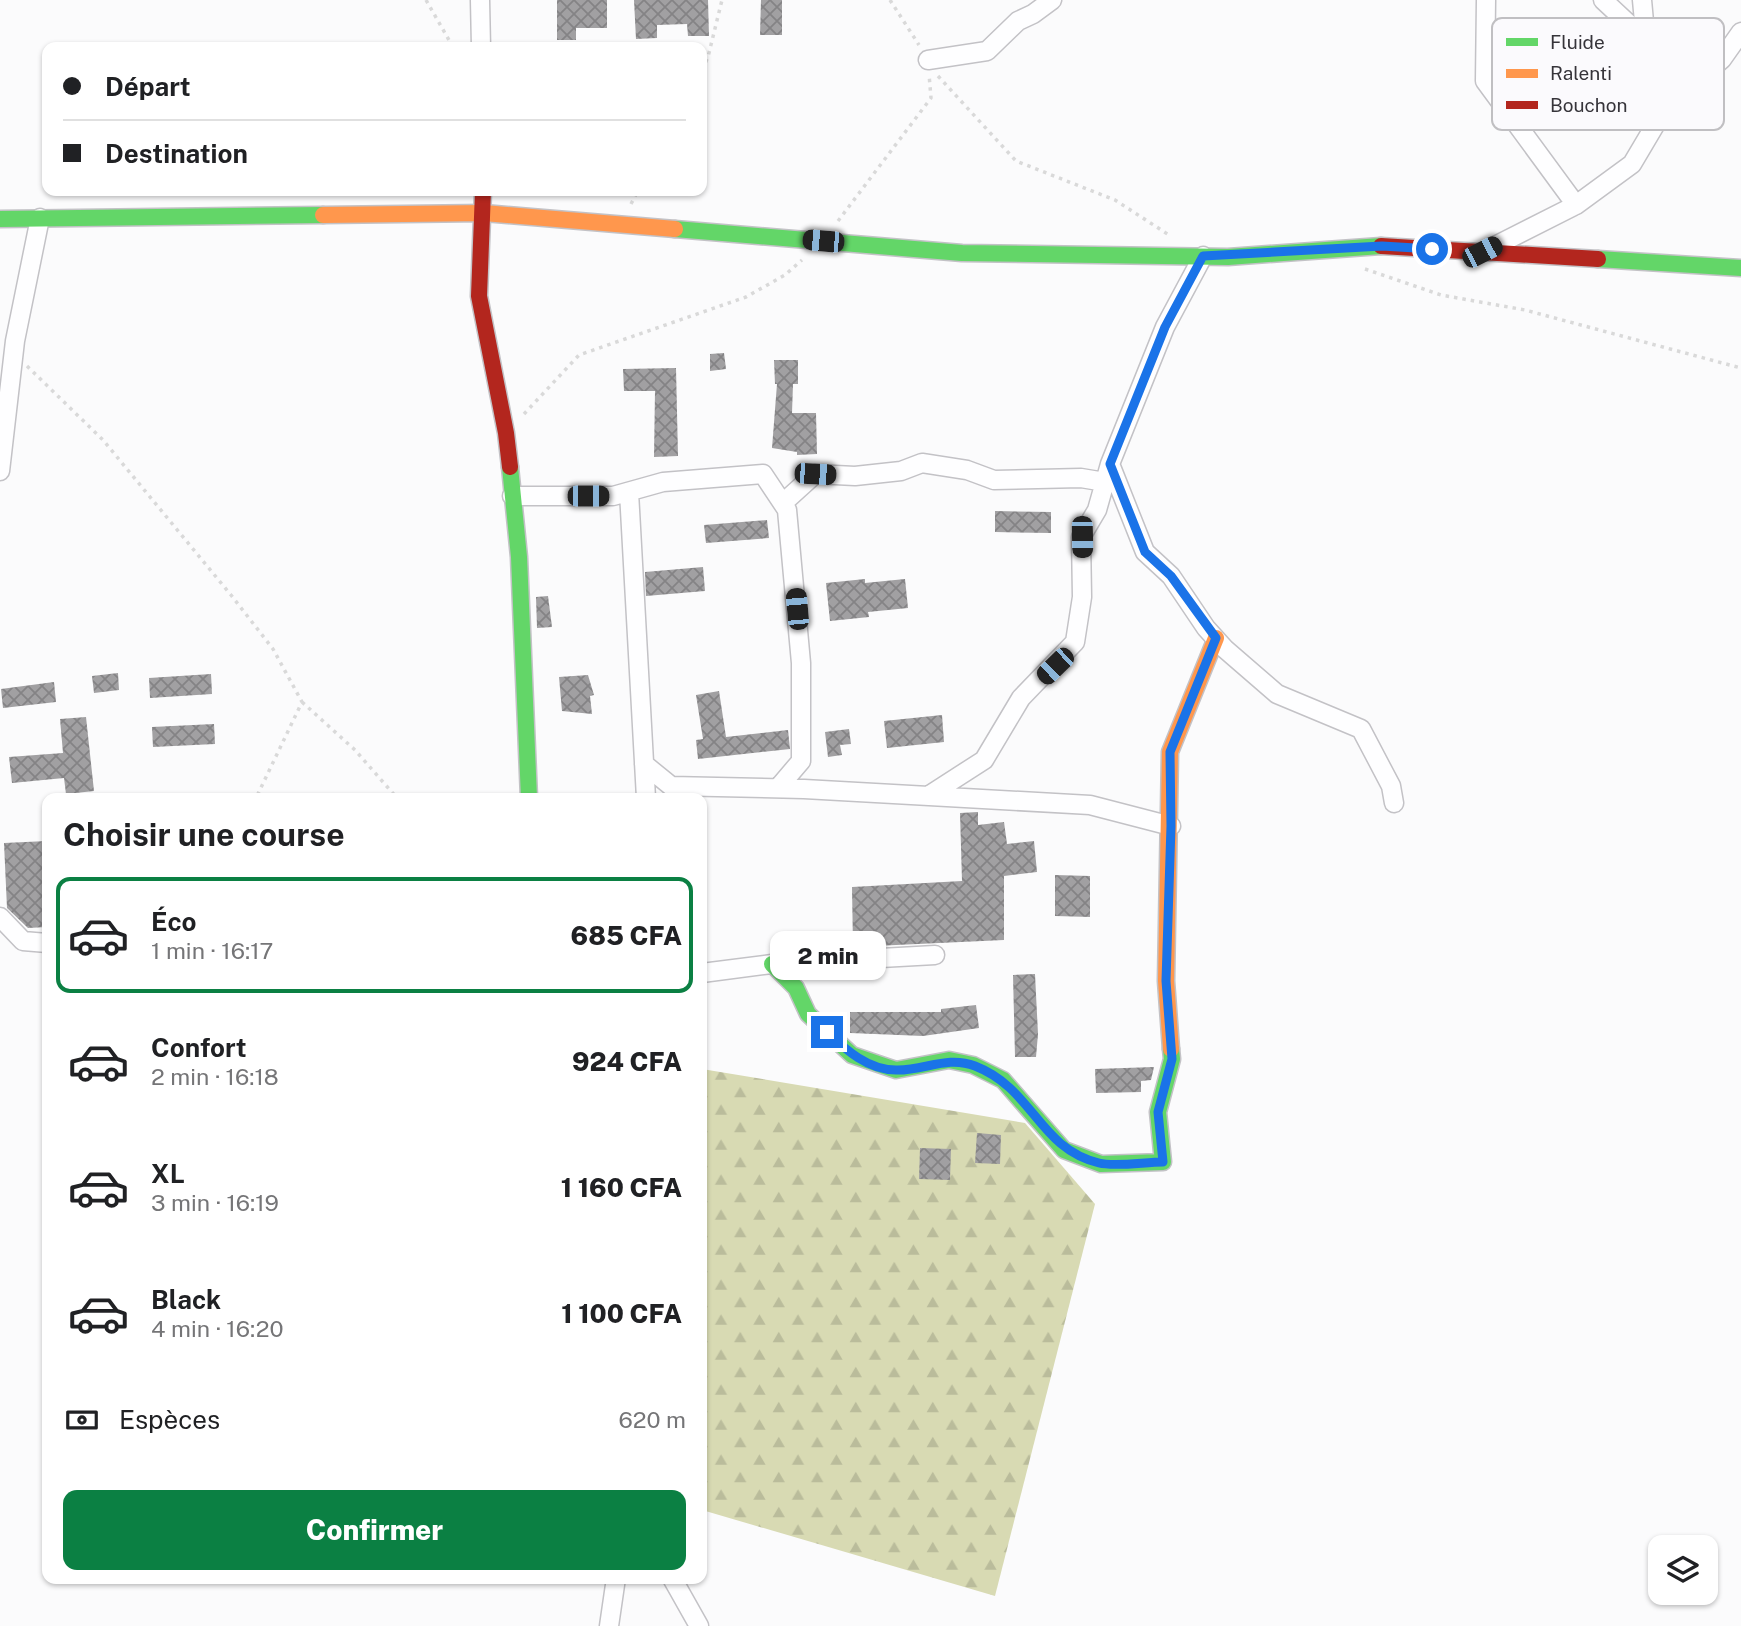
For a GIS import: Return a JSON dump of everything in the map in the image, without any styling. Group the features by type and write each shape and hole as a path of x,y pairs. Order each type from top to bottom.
{"street":[{"path":"480,0 481,42"},
{"path":"928,60 987,51 1018,21 1033,15 1052,0"},
{"path":"1486,0 1485,81 1492,91"},
{"path":"1603,0 1622,18"},
{"path":"1642,0 1644,18"},
{"path":"1724,56 1741,32"},
{"path":"1521,130 1576,205"},
{"path":"1482,252 1576,205 1632,164 1652,130"},
{"path":"483,196 479,296 506,433 519,557 529,793"},
{"path":"0,219 484,213 962,253 1203,256 1382,246 1741,268"},
{"path":"0,471 14,354 40,218"},
{"path":"928,796 984,760 1021,698 1075,642 1082,597 1082,537 1097,510 1108,473 1165,327 1203,256"},
{"path":"783,503 815,474 855,476 901,471 922,463 967,470 994,480 1080,478 1108,473"},
{"path":"1108,473 1145,552 1171,576 1216,638 1277,694 1361,729 1391,786 1394,803"},
{"path":"512,496 613,496 663,482 763,474 787,510 801,663 801,761 778,789"},
{"path":"629,492 646,793"},
{"path":"772,964 796,988 808,1014 852,1055 874,1065 896,1070 948,1060 973,1065 1003,1080 1065,1150 1101,1164 1163,1162 1158,1112 1172,1059 1166,981 1171,826 1170,752 1216,638"},
{"path":"644,764 671,786 1090,805 1171,826"},
{"path":"0,917 23,941 42,943"},
{"path":"707,971 772,964 935,955"},
{"path":"609,1626 615,1584"},
{"path":"675,1584 699,1626"}],"path":[{"path":"426,0 450,42"},
{"path":"707,59 722,0"},
{"path":"890,0 940,79 1016,161 1115,201 1170,235"},
{"path":"506,433 579,355 746,297 785,275 823,241 878,172 931,98 928,60"},
{"path":"1358,266 1441,295 1525,310 1741,368"},
{"path":"14,354 112,450 273,649 302,702 355,750 393,793"},
{"path":"258,793 302,702"}],"green space":[{"path":"707,1070 1025,1123 1095,1204 995,1596 707,1511"}],"building":[{"path":"557,0 607,0 607,28 576,28 576,40 557,40"},
{"path":"634,0 708,0 709,36 688,36 687,24 657,25 657,38 636,39"},
{"path":"761,0 782,0 782,35 760,35"},
{"path":"724,353 726,369 710,371 710,354"},
{"path":"774,360 798,360 798,384 793,384 792,413 816,413 817,454 797,455 797,452 772,448 777,384"},
{"path":"676,368 678,456 654,457 655,391 624,391 623,369"},
{"path":"995,511 1051,512 1051,533 995,532"},
{"path":"767,520 769,538 706,543 704,525"},
{"path":"703,567 705,591 646,596 645,572"},
{"path":"865,579 865,583 905,579 908,608 868,612 869,617 830,621 826,583"},
{"path":"548,596 552,627 537,628 536,597"},
{"path":"118,673 119,690 94,693 92,676"},
{"path":"211,674 212,694 150,698 149,678"},
{"path":"588,675 594,695 590,696 592,714 562,711 559,677"},
{"path":"54,682 56,702 3,708 1,689"},
{"path":"719,691 726,737 788,730 790,749 698,759 696,740 703,739 696,695"},
{"path":"942,715 944,742 887,748 884,721"},
{"path":"86,717 94,791 66,793 64,778 12,783 9,757 63,753 60,719"},
{"path":"214,724 215,744 153,747 152,727"},
{"path":"849,729 851,744 840,745 842,755 828,757 825,732"},
{"path":"978,812 978,825 1004,822 1007,844 1034,841 1037,872 1004,876 1004,940 853,947 852,887 962,881 960,813"},
{"path":"42,841 42,927 28,928 7,908 4,843"},
{"path":"1055,875 1090,876 1090,917 1055,916"},
{"path":"1035,974 1038,1034 1036,1057 1015,1057 1013,975"},
{"path":"976,1005 979,1028 923,1036 850,1033 850,1012 941,1012 941,1009"},
{"path":"1154,1067 1151,1080 1141,1081 1141,1092 1096,1093 1095,1069"},
{"path":"977,1133 1001,1135 1000,1164 975,1163"},
{"path":"920,1148 951,1149 950,1180 919,1179"}],"traffic: fast":[{"path":"0,219 323,215"},
{"path":"675,229 962,253 1228,257 1381,246"},
{"path":"1598,259 1741,268"},
{"path":"510,467 519,557 529,793"},
{"path":"772,964 796,988 808,1014 852,1055 896,1070 949,1060 973,1065 1003,1080 1064,1150 1101,1164 1163,1162 1158,1112 1172,1059 1171,1049"}],"traffic: slow":[{"path":"323,215 484,213 675,229"},
{"path":"1171,1049 1166,981 1170,752 1216,638"}],"traffic: jam":[{"path":"483,196 479,296 506,433 510,467"},
{"path":"1381,246 1598,259"}],"route":[{"path":"827,1032 852,1055 874,1065 896,1070 948,1060 973,1065 1003,1080 1065,1150 1101,1164 1163,1162 1158,1112 1172,1059 1166,981 1171,826 1170,752 1216,638 1206,628 1171,576 1145,552 1110,464 1165,327 1203,256 1228,257 1382,246 1432,249"}]}
